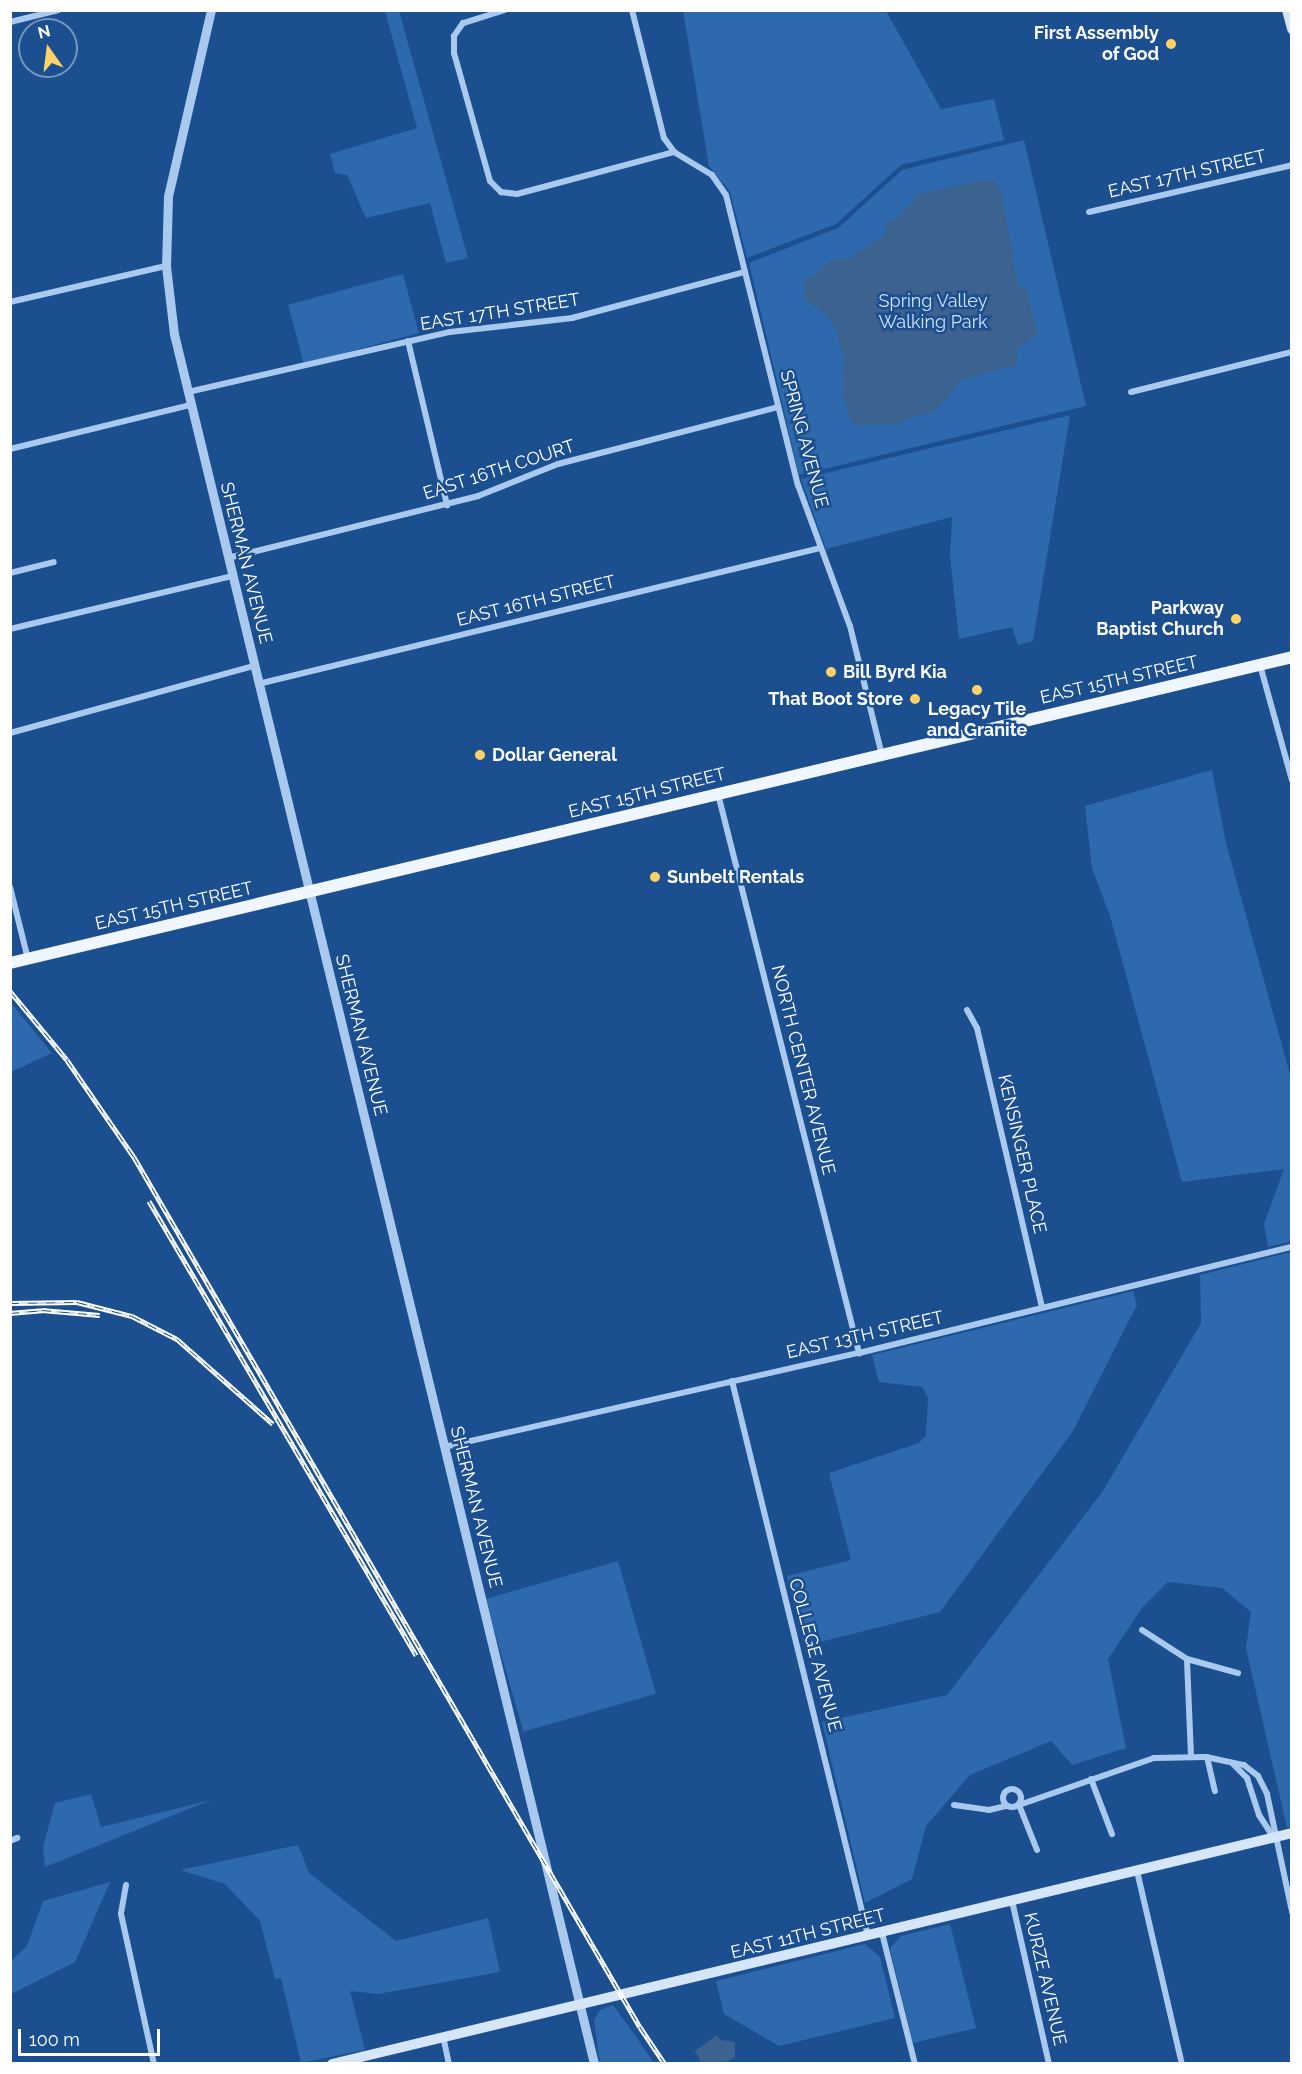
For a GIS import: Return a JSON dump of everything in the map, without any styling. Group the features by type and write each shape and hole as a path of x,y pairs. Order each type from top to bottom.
{"main road":[{"path":"1287,10 1292,29"},
{"name":"EAST 15TH STREET","path":"10,963 1292,657"},
{"name":"EAST 11TH STREET","path":"332,2064 1292,1833"}],"street":[{"path":"10,22 59,10"},
{"name":"SHERMAN AVENUE","path":"210,10 172,172 166,266 174,334 594,2064"},
{"path":"505,10 463,23 454,36 454,53 490,181 501,192 517,194 674,152 659,126 632,10"},
{"name":"SPRING AVENUE","path":"674,152 712,175 720,184 746,273 798,485 850,626 882,755"},
{"name":"EAST 17TH STREET","path":"1089,212 1292,165"},
{"path":"10,302 166,266"},
{"name":"EAST 17TH STREET","path":"188,392 450,332 572,318 746,273"},
{"path":"408,341 447,505"},
{"path":"1131,392 1292,352"},
{"path":"10,448 190,405"},
{"name":"EAST 16TH COURT","path":"228,558 447,505 558,464 778,407"},
{"name":"EAST 16TH STREET","path":"258,684 820,548"},
{"path":"10,573 54,562"},
{"path":"10,629 232,576"},
{"path":"1260,665 1292,780"},
{"path":"10,733 254,666"},
{"name":"NORTH CENTER AVENUE","path":"718,794 858,1353"},
{"path":"10,887 29,959"},
{"name":"KENSINGER PLACE","path":"967,1010 977,1028 1042,1308"},
{"name":"EAST 13TH STREET","path":"444,1447 858,1353 1292,1246"},
{"name":"COLLEGE AVENUE","path":"732,1381 868,1936"},
{"path":"1142,1630 1187,1659 1238,1673"},
{"path":"1187,1659 1191,1756"},
{"path":"1207,1757 1215,1791"},
{"path":"954,1804 989,1810 1019,1805 1154,1758 1207,1757 1252,1769 1262,1784 1292,1912"},
{"path":"1231,1763 1247,1778 1259,1815 1274,1838"},
{"path":"1090,1779 1112,1834"},
{"path":"1007,1806 1003,1798 1010,1790 1020,1793 1019,1805 1038,1850"},
{"path":"1137,1871 1182,2064"},
{"path":"126,1885 121,1914 154,2064"},
{"name":"KURZE AVENUE","path":"1012,1901 1049,2064"},
{"path":"882,1933 915,2064"},
{"path":"443,2036 450,2064"}],"green space":[{"path":"385,11 399,11 468,258 446,263 430,203 366,218 347,175 335,173 330,154 417,128"},
{"path":"683,11 886,11 941,109 994,99 1004,140 901,165 836,224 747,258 730,192 709,166"},
{"name":"Spring Valley Walking Park","path":"1024,140 1086,406 799,475 749,263 838,228 902,170"},
{"path":"403,274 419,333 304,364 288,305"},
{"path":"1070,415 1033,641 1018,645 1012,627 959,639 950,557 952,517 826,549 801,479"},
{"path":"1212,770 1226,843 1291,1078 1291,1241 1268,1247 1264,1224 1284,1169 1182,1182 1110,916 1092,868 1085,806"},
{"path":"10,1002 52,1053 11,1072 10,1072"},
{"path":"1291,1252 1291,1826 1287,1828 1246,1648 1251,1612 1222,1588 1168,1582 1142,1608 1108,1659 1126,1748 1072,1765 1051,1741 970,1775 926,1826 912,1879 865,1903 822,1722 947,1695 1103,1491 1201,1323 1200,1275"},
{"path":"1133,1291 1137,1305 1073,1431 940,1612 804,1646 787,1576 851,1560 829,1473 919,1443 926,1435 928,1397 922,1387 879,1382 872,1355"},
{"path":"618,1561 656,1694 523,1732 485,1599"},
{"path":"91,1794 101,1827 211,1800 45,1867 43,1847 55,1803"},
{"path":"298,1845 309,1873 396,1941 488,1918 500,1972 378,1994 350,1991 365,2050 301,2063 281,1978 275,1979 260,1921 225,1884 180,1870"},
{"path":"110,1882 75,1962 11,1994 11,1961 27,1946 43,1901"},
{"path":"950,1924 976,2028 913,2043 890,1948 901,1936"},
{"path":"865,1944 880,1957 895,2018 779,2046 724,2014 716,1981"},
{"path":"613,2005 654,2063 600,2063 594,2020 600,2010"}],"shaded area":[{"path":"984,180 996,183 1002,194 1018,286 1026,289 1038,334 1017,349 1016,365 962,380 937,409 896,424 858,425 851,421 843,393 844,364 837,331 826,315 805,299 804,281 815,276 823,266 838,259 849,259 885,235 886,223 895,220 919,194"},
{"path":"717,2035 720,2040 735,2042 735,2058 726,2062 701,2062 695,2051"}],"railway":[{"path":"10,991 67,1060 134,1157 640,2027 665,2064"},
{"path":"149,1201 416,1655"},
{"path":"10,1303 77,1302 132,1316 177,1339 273,1424"},
{"path":"10,1313 42,1310 100,1315"}],"place":[{"name":"First Assembly of God","path":"1171,44"},
{"name":"Parkway Baptist Church","path":"1236,619"},
{"name":"Bill Byrd Kia","path":"831,672"},
{"name":"Legacy Tile and Granite","path":"977,690"},
{"name":"That Boot Store","path":"915,699"},
{"name":"Dollar General","path":"480,755"},
{"name":"Sunbelt Rentals","path":"655,877"}]}
